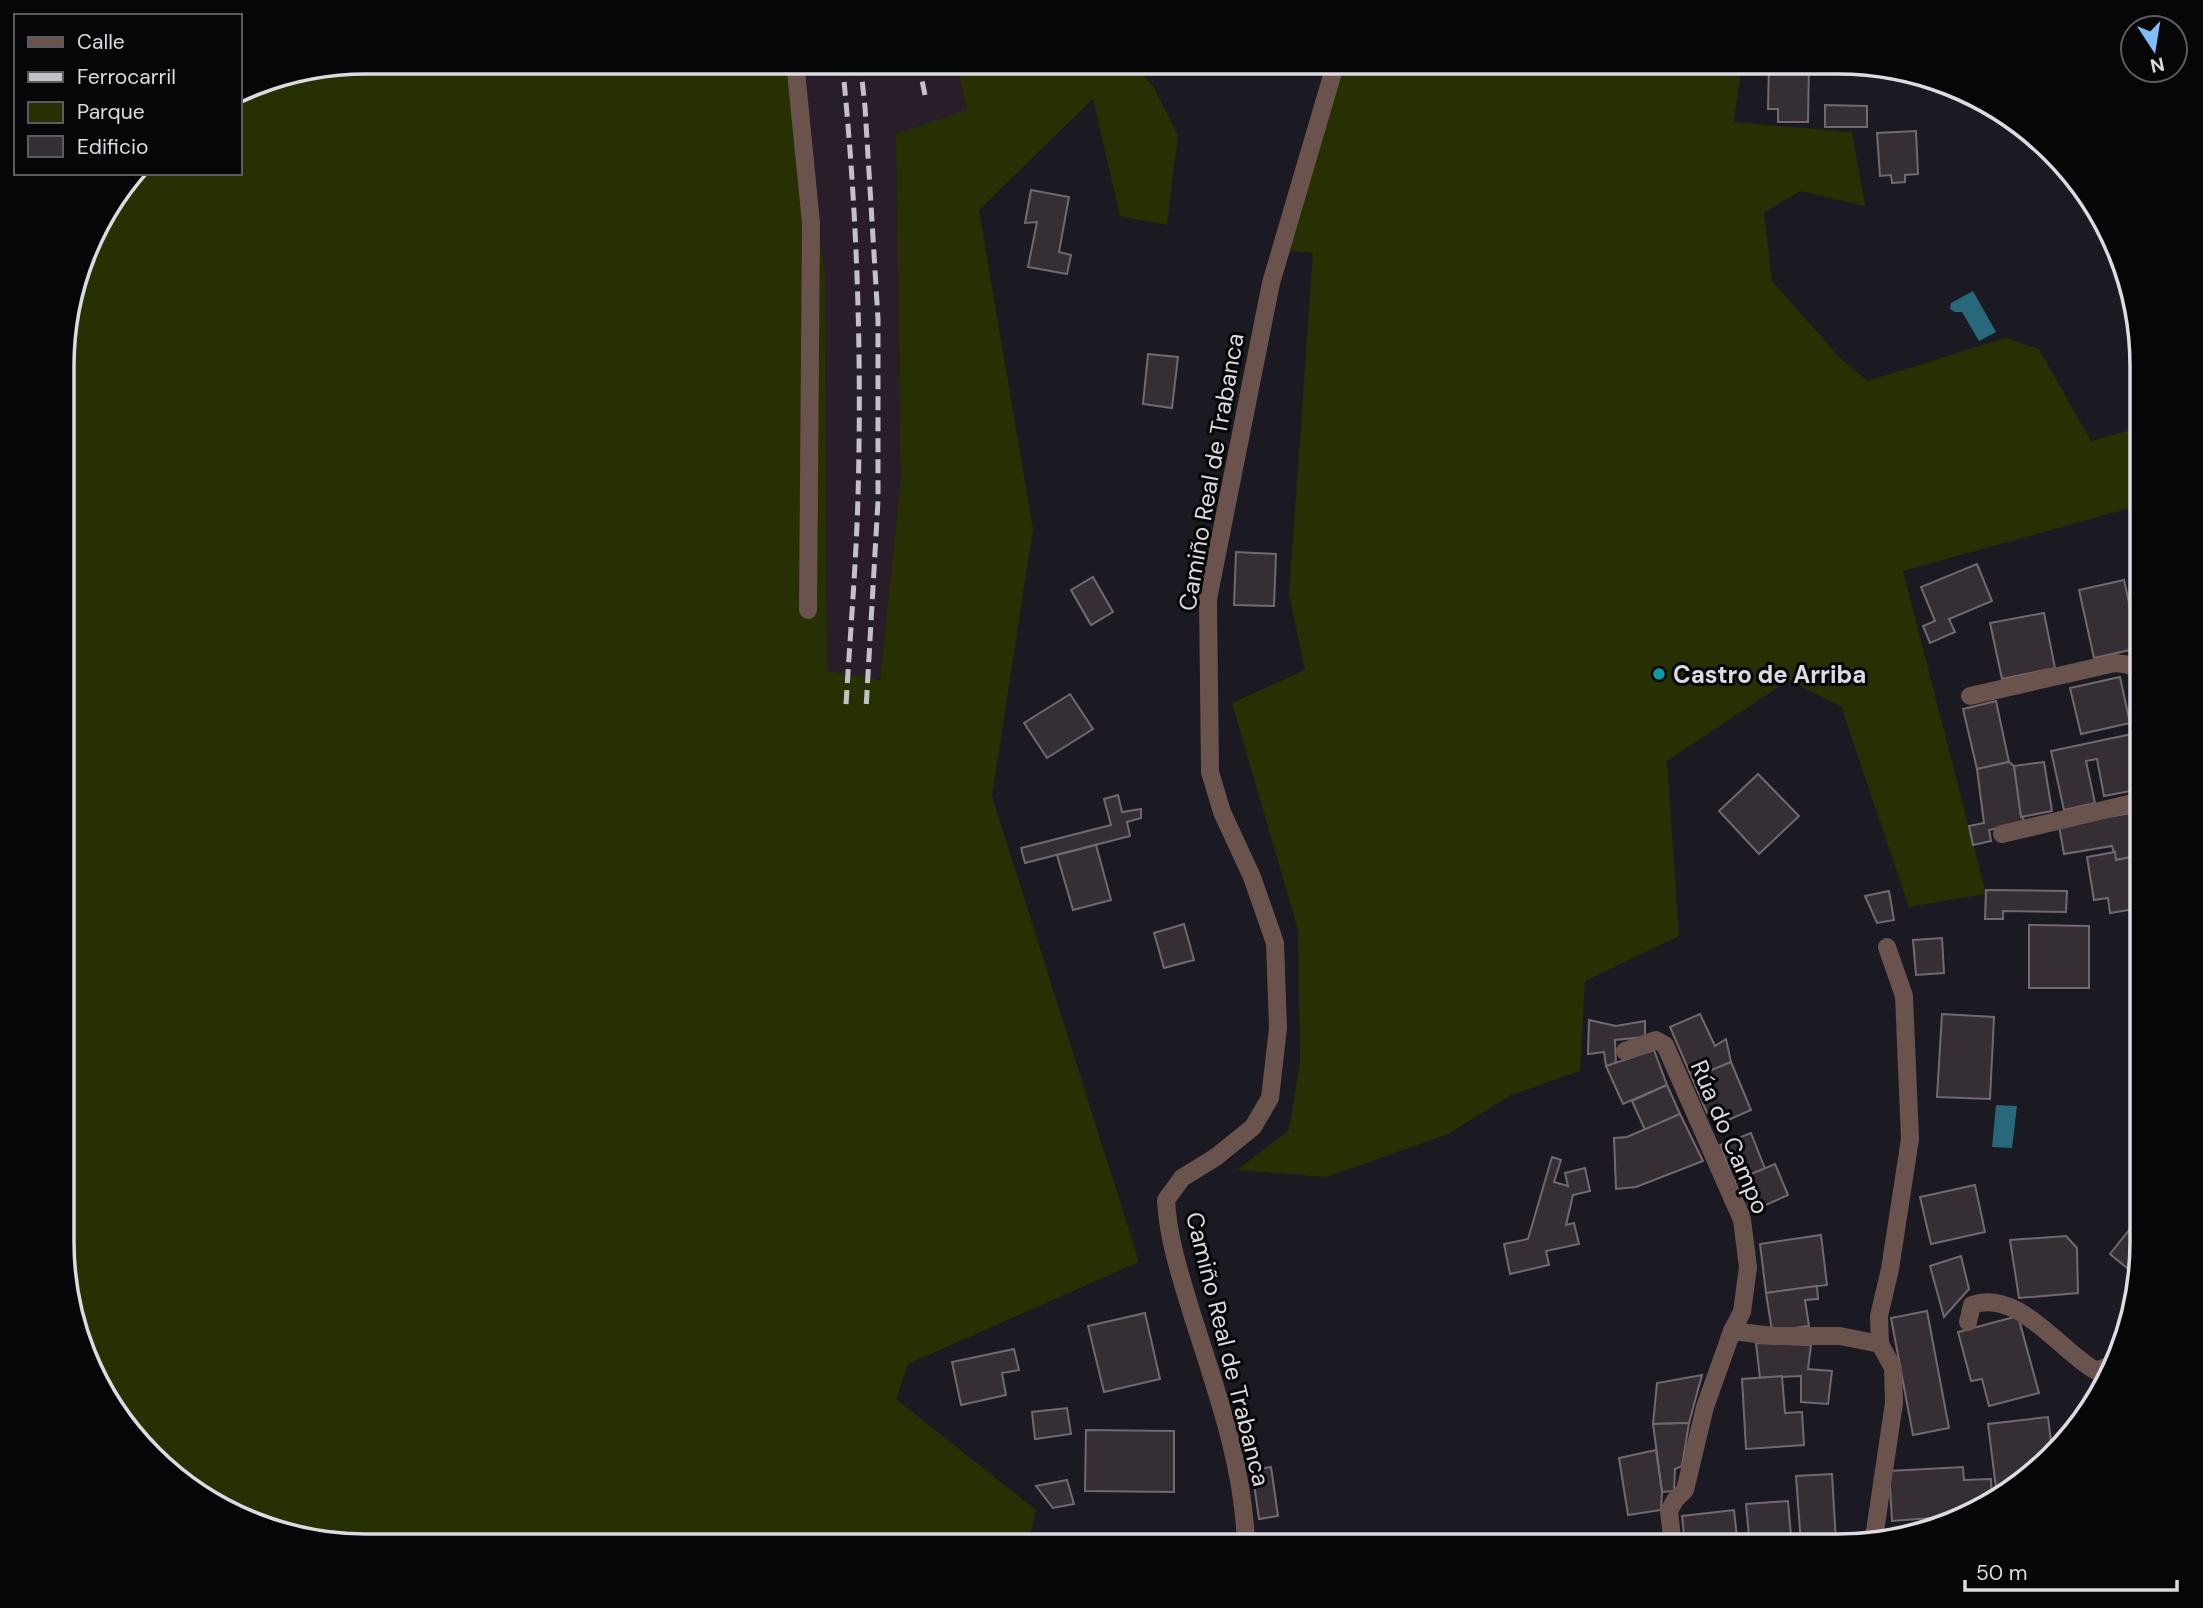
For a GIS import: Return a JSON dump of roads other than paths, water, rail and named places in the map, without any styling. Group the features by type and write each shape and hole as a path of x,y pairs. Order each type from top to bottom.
{"street":[{"path":"796,74 810,223 808,610"},
{"name":"Camiño Real de Trabanca","path":"1245,1534 1241,1488 1223,1415 1173,1250 1166,1200 1182,1178 1216,1157 1253,1127 1270,1098 1278,1028 1275,943 1252,877 1222,812 1210,772 1209,599 1271,283 1332,74"},
{"path":"1970,696 2115,663 2130,664"},
{"path":"2002,834 2130,804"},
{"path":"1875,1532 1894,1403 1893,1368 1880,1344 1879,1316 1890,1269 1910,1139 1904,996 1887,947"},
{"name":"Rúa do Campo","path":"1625,1051 1656,1040 1665,1045 1742,1220 1748,1267 1742,1312 1732,1331 1705,1407 1685,1490 1669,1511 1672,1534"},
{"path":"1968,1322 1972,1306 1983,1301 2002,1303 2024,1314 2082,1364 2096,1371 2100,1369"},
{"path":"1732,1331 1773,1336 1840,1336 1880,1344"}],"water":[{"path":"1973,291 1996,332 1979,341 1962,312 1950,309 1951,303"},
{"path":"1996,1105 2017,1106 2012,1148 1992,1147"}],"railway":[{"path":"843,74 855,224 859,388 857,523 846,705"},
{"path":"861,74 878,319 878,501 866,709"},
{"path":"921,74 925,95"}],"place":[{"name":"Castro de Arriba","path":"1659,674"}]}
